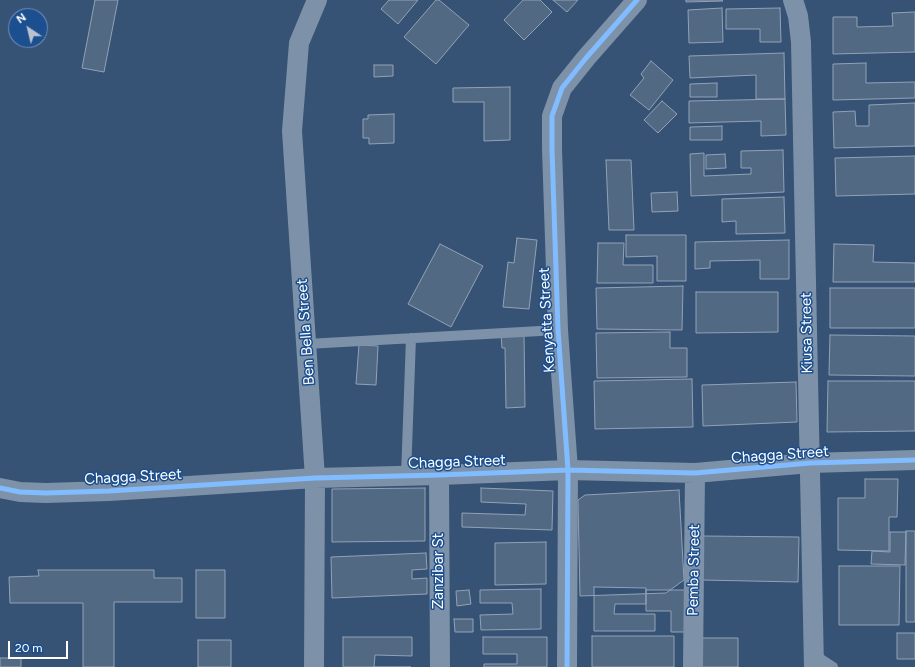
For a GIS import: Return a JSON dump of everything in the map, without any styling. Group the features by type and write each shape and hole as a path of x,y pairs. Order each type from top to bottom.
{"street":[{"name":"Ben Bella Street","path":"314,667 315,478 292,131 299,43 317,0"},
{"name":"Kenyatta Street","path":"567,667 568,470 558,330 552,116 562,88 637,0"},
{"name":"Kiusa Street","path":"793,0 798,16 801,42 814,661"},
{"name":"Chagga Street","path":"0,488 20,492 46,493 109,491 315,478 568,470 695,473 810,463 915,460"},
{"name":"Pemba Street","path":"692,667 695,473"},
{"name":"Zanzibar St","path":"439,475 440,667"}],"lane":[{"path":"307,344 558,330"},
{"path":"406,476 411,338"},
{"path":"814,661 833,667"}],"building":[{"path":"95,0 118,0 104,72 82,68"},
{"path":"389,0 418,0 398,24 381,9"},
{"path":"436,0 439,0 469,25 436,64 404,37"},
{"path":"523,0 540,0 552,12 524,40 504,20"},
{"path":"553,0 578,0 567,12"},
{"path":"686,0 722,0 723,1 686,2"},
{"path":"722,8 723,42 689,43 688,10"},
{"path":"780,8 781,42 760,42 760,29 726,29 726,9"},
{"path":"915,12 915,52 833,54 833,17 857,17 857,27 893,26 892,13"},
{"path":"784,53 785,99 756,99 756,75 690,78 689,56"},
{"path":"651,61 673,80 649,110 630,95 644,78 641,74"},
{"path":"866,63 866,83 915,82 915,98 833,100 833,64"},
{"path":"374,65 393,65 393,76 374,77"},
{"path":"717,83 717,97 690,97 690,84"},
{"path":"510,87 510,140 484,141 484,102 453,102 453,88"},
{"path":"785,99 786,135 761,136 761,121 689,123 689,101"},
{"path":"662,101 677,114 658,133 644,120"},
{"path":"915,103 915,146 834,148 833,112 855,111 856,126 869,126 869,105"},
{"path":"394,114 394,143 369,144 369,138 363,138 363,119 368,119 368,115"},
{"path":"722,126 722,140 690,140 690,127"},
{"path":"783,150 784,192 691,196 690,154 704,153 704,176 751,174 751,168 741,168 741,151"},
{"path":"725,154 726,168 706,169 706,155"},
{"path":"915,156 915,194 836,196 835,158"},
{"path":"606,160 631,160 634,230 609,230"},
{"path":"677,192 678,211 652,212 651,193"},
{"path":"784,197 785,233 736,234 736,221 722,222 722,199"},
{"path":"626,235 686,235 686,281 657,281 657,256 626,257"},
{"path":"517,238 537,240 529,309 503,307 508,262 514,263"},
{"path":"789,240 789,279 760,279 760,260 710,261 710,268 695,269 695,242"},
{"path":"598,243 624,243 623,265 653,265 653,283 597,283"},
{"path":"440,244 483,266 451,327 408,304"},
{"path":"834,244 874,245 873,262 915,263 915,282 833,282"},
{"path":"683,286 682,330 597,329 596,288"},
{"path":"830,288 915,288 915,328 830,328"},
{"path":"696,292 778,292 778,332 696,333"},
{"path":"670,332 670,348 687,348 687,377 597,378 596,333"},
{"path":"501,335 524,335 525,407 506,408 505,348 502,348"},
{"path":"830,335 915,336 915,376 829,375"},
{"path":"359,345 378,346 376,385 356,384"},
{"path":"692,379 693,427 595,429 594,381"},
{"path":"828,381 915,381 915,431 827,432"},
{"path":"796,382 797,422 703,426 702,385"},
{"path":"865,479 898,479 897,517 889,517 889,551 838,550 838,498 865,498"},
{"path":"425,488 425,541 332,542 332,489"},
{"path":"481,488 553,491 552,530 462,527 462,513 525,515 526,504 481,502"},
{"path":"679,490 684,580 666,593 580,596 578,500 585,495"},
{"path":"906,531 915,531 915,622 906,622"},
{"path":"890,532 906,532 905,565 871,564 872,551 890,552"},
{"path":"703,536 799,537 798,582 702,580"},
{"path":"546,542 546,584 495,585 495,543"},
{"path":"426,553 427,569 412,570 412,579 427,578 427,594 332,598 331,557"},
{"path":"839,566 900,566 899,625 839,625"},
{"path":"38,570 154,570 154,578 182,578 182,602 114,602 114,667 83,667 83,603 10,603 9,577 39,576"},
{"path":"196,570 225,570 225,618 196,618"},
{"path":"594,587 646,588 646,604 615,604 614,614 655,614 655,631 594,631"},
{"path":"541,589 541,629 481,630 480,615 513,614 512,603 480,603 480,590"},
{"path":"469,590 471,604 457,606 456,591"},
{"path":"646,590 689,590 688,632 671,632 671,611 646,611"},
{"path":"454,619 473,619 473,632 455,632"},
{"path":"897,633 915,633 915,659 897,659"},
{"path":"592,636 674,636 674,667 592,667"},
{"path":"343,637 412,637 412,656 375,655 374,667 343,667"},
{"path":"483,637 547,637 547,667 484,667 484,664 517,664 517,654 483,654"},
{"path":"699,638 738,638 738,667 699,667"},
{"path":"198,640 231,640 231,667 198,667"},
{"path":"0,658 21,658 21,667 0,667"}],"cycle path":[{"path":"567,667 568,470 558,330 552,116 562,88 637,0"},
{"path":"0,488 20,492 46,493 109,491 315,478 568,470 695,473 810,463 915,460"}]}
